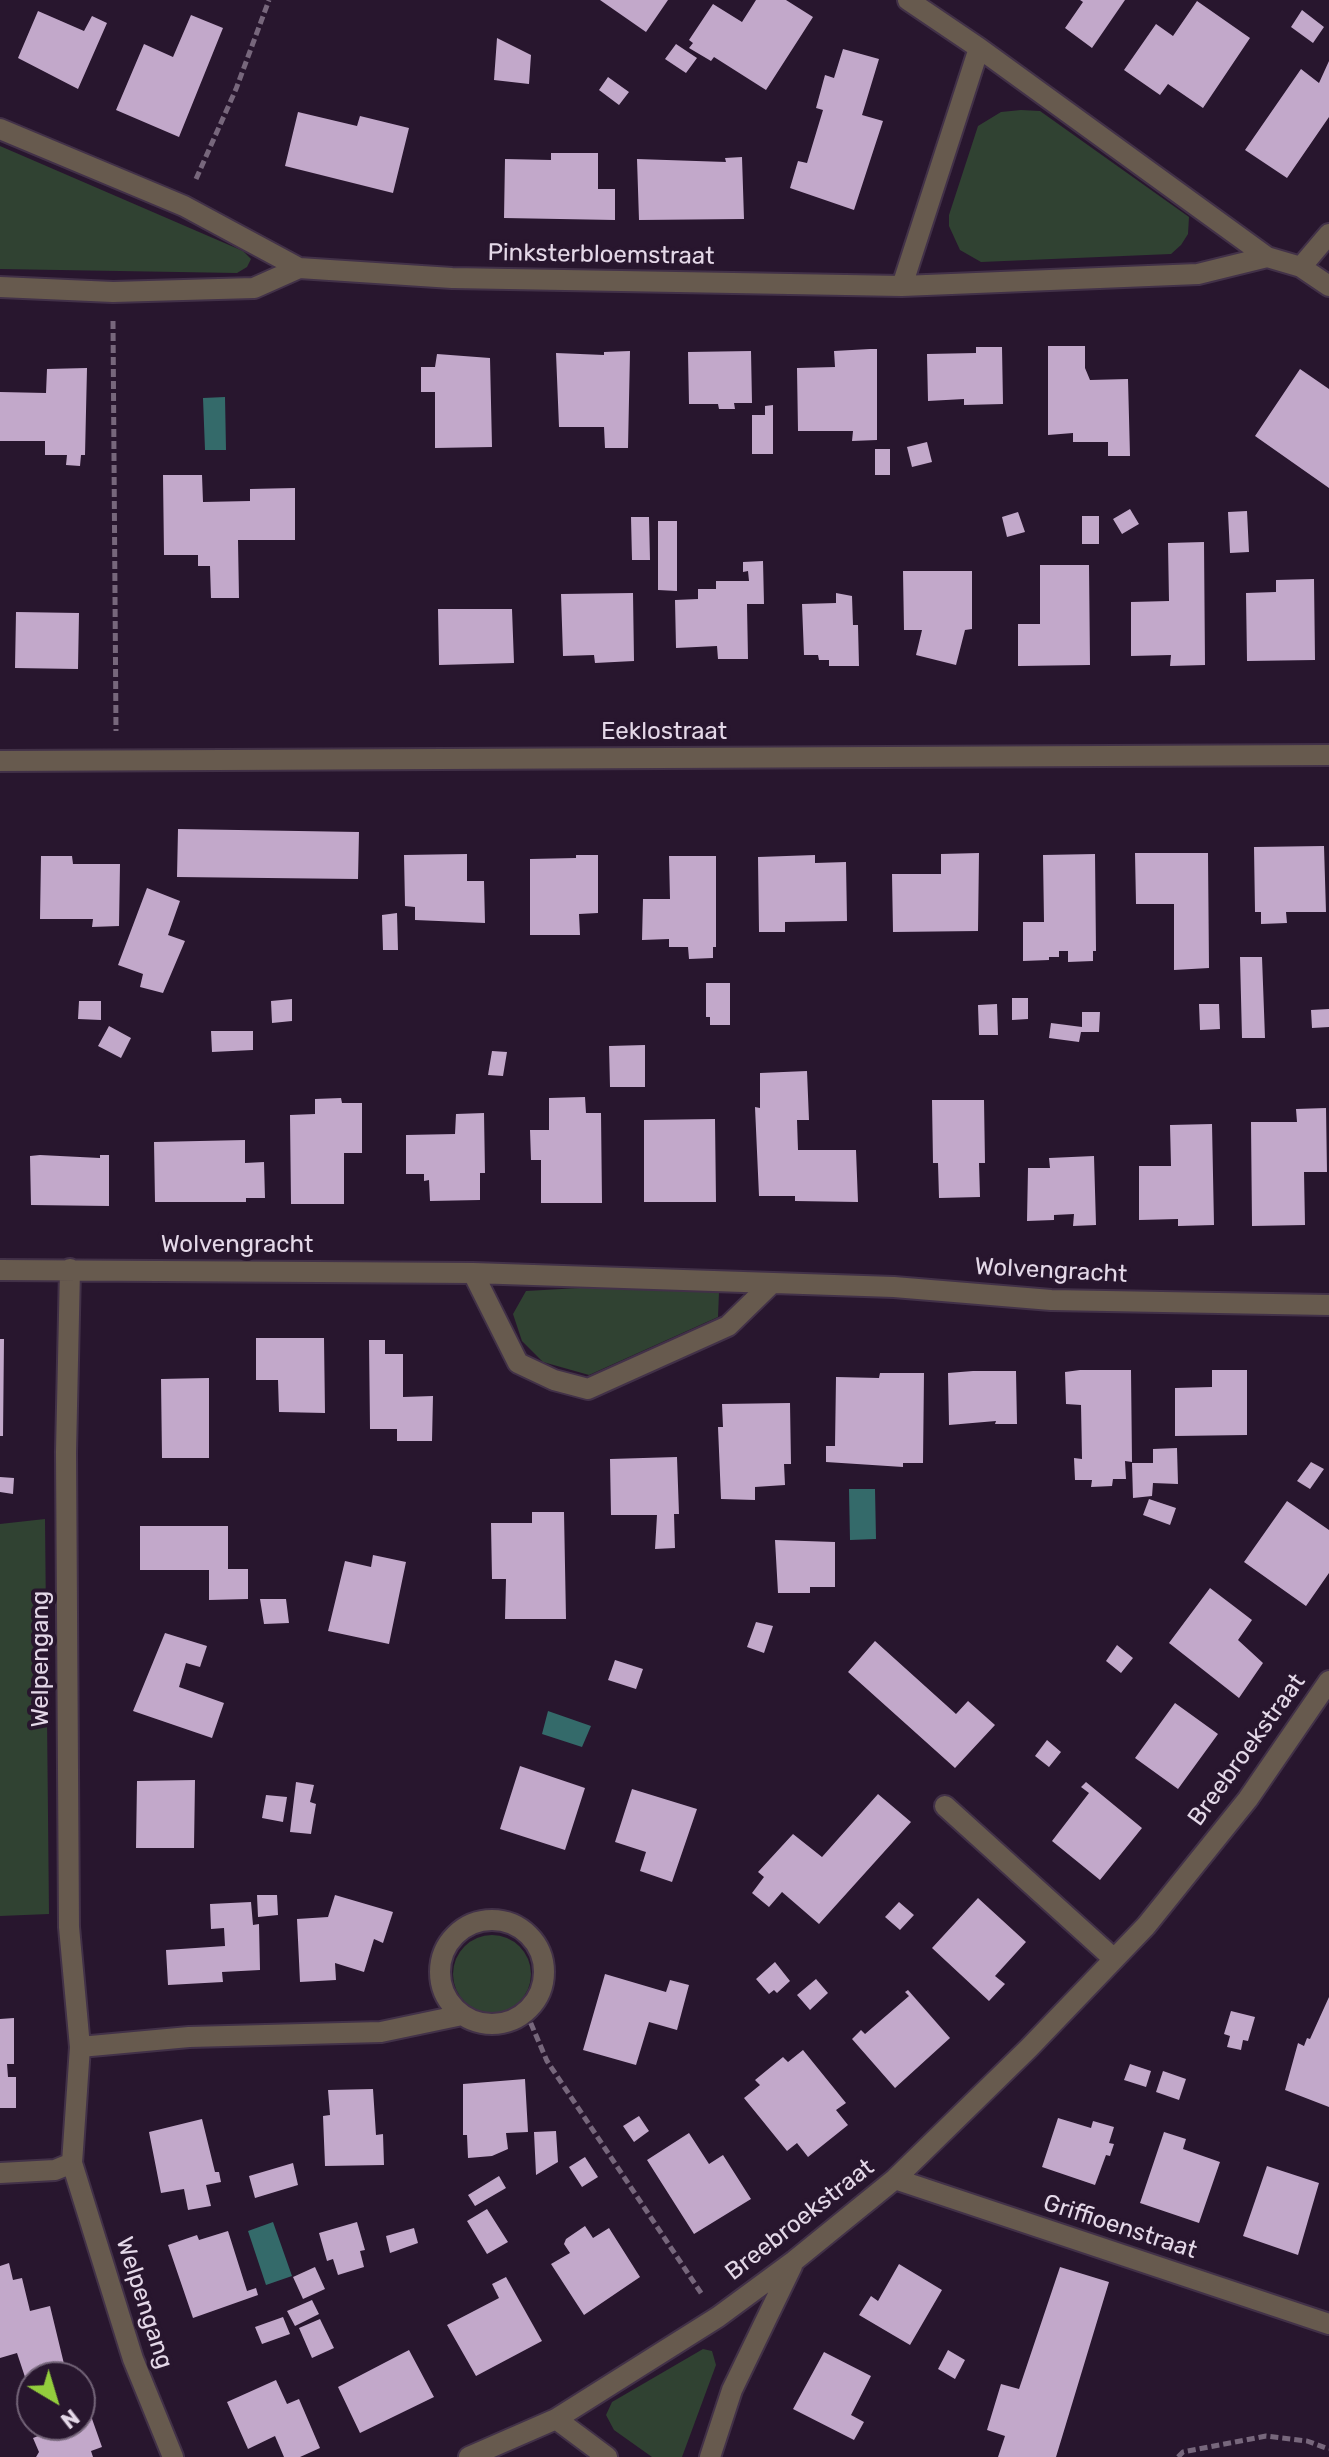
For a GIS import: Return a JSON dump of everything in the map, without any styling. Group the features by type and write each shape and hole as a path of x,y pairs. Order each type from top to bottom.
{"street":[{"path":"908,0 1267,257 1301,267 1329,286"},
{"path":"902,286 979,48"},
{"name":"Pinksterbloemstraat","path":"0,129 184,206 299,268 452,278 902,286 1198,274 1267,257"},
{"path":"1301,267 1329,234"},
{"name":"Pinksterbloemstraat","path":"0,287 113,292 254,288 299,268"},
{"name":"Eeklostraat","path":"0,761 1329,755"},
{"name":"Welpengang","path":"70,1269 66,1452 69,1927 80,2047 72,2163 133,2359 173,2457"},
{"name":"Wolvengracht","path":"0,1270 473,1273 894,1287 1051,1300 1329,1305"},
{"path":"473,1273 518,1363 554,1380 588,1389 728,1326 770,1285"},
{"name":"Breebroekstraat","path":"469,2457 556,2419 718,2317 794,2261 895,2179 1146,1926 1248,1799 1329,1681"},
{"path":"945,1806 1114,1959"},
{"path":"499,1920 515,1925 529,1935 540,1949 544,1966 543,1983 537,2000 526,2012 495,2025 462,2015 450,2003 442,1988 443,1954 465,1927 481,1921 499,1920"},
{"path":"80,2047 189,2037 381,2032 462,2015"},
{"path":"0,2173 55,2170 72,2163"},
{"name":"Griffioenstraat","path":"895,2179 1329,2324"},
{"path":"710,2457 732,2390 794,2261"},
{"path":"556,2419 607,2457"}],"path":[{"path":"184,206 236,89 269,0"},
{"path":"113,292 116,761"},
{"path":"526,2012 547,2061 718,2317"},
{"path":"1178,2457 1183,2452 1266,2436 1307,2441 1329,2449"}],"shaded area":[{"path":"1040,111 1189,217 1188,234 1181,245 1171,254 981,262 960,250 949,226 949,215 978,126 1001,112"},
{"path":"0,146 243,251 251,259 247,267 237,273 0,269"},
{"path":"225,397 226,450 205,450 203,398"},
{"path":"614,1286 719,1292 718,1317 589,1375 543,1362 522,1341 513,1314 526,1291"},
{"path":"849,1489 875,1489 876,1539 850,1540"},
{"path":"45,1519 49,1914 0,1916 0,1524"},
{"path":"548,1711 591,1726 582,1747 542,1734"},
{"path":"492,1935 507,1938 519,1947 528,1959 531,1974 528,1989 519,2001 507,2010 492,2013 477,2010 465,2001 456,1989 453,1974 456,1959 465,1947 477,1938"},
{"path":"273,2222 292,2276 266,2285 248,2231"},
{"path":"703,2349 712,2351 716,2365 682,2457 652,2457 614,2430 606,2415 612,2402"}],"building":[{"path":"600,0 668,0 646,32"},
{"path":"756,0 786,0 813,17 766,90 714,57 711,61 689,48 693,43 689,40 713,4 742,22"},
{"path":"1080,0 1125,0 1092,48 1065,28 1083,2"},
{"path":"1197,1 1250,38 1203,108 1168,84 1160,95 1124,70 1156,24 1173,36"},
{"path":"1302,10 1324,27 1313,43 1291,27"},
{"path":"38,11 84,31 92,16 107,23 78,89 18,58"},
{"path":"191,15 223,28 179,137 116,110 144,44 173,57"},
{"path":"497,38 531,55 529,84 494,80"},
{"path":"676,44 697,58 686,73 665,59"},
{"path":"843,49 879,59 862,115 883,121 854,210 790,188 798,161 807,163 823,110 816,108 825,75 834,78"},
{"path":"1329,61 1329,117 1287,178 1245,150 1301,69 1319,83"},
{"path":"608,77 629,92 619,105 599,90"},
{"path":"298,112 357,126 360,116 409,128 393,193 285,166"},
{"path":"551,153 598,153 598,189 615,189 615,220 504,218 505,159 551,160"},
{"path":"742,157 744,219 639,220 637,159 726,162 725,158"},
{"path":"1048,346 1085,346 1085,368 1090,380 1128,379 1130,456 1108,456 1108,442 1073,442 1073,433 1048,435"},
{"path":"976,347 1002,347 1003,404 964,405 964,399 928,401 927,354 976,353"},
{"path":"877,349 877,440 852,441 853,431 798,431 797,368 835,367 834,351"},
{"path":"630,351 628,448 605,448 604,427 559,427 556,353 604,355 604,352"},
{"path":"751,351 752,403 734,403 735,409 719,409 718,404 689,404 688,352"},
{"path":"437,354 490,358 492,447 435,448 435,392 421,392 421,367 435,367"},
{"path":"87,368 85,455 81,455 80,466 66,465 67,455 45,455 45,441 0,441 0,392 46,393 47,369"},
{"path":"1300,369 1329,389 1329,488 1255,436"},
{"path":"773,405 773,454 752,454 752,415 765,415 765,406"},
{"path":"927,442 932,462 912,467 907,447"},
{"path":"875,449 890,449 890,475 875,475"},
{"path":"163,475 202,475 203,502 250,501 250,489 295,488 295,540 238,540 239,598 211,598 210,566 198,566 198,555 164,555"},
{"path":"1130,509 1139,524 1122,534 1113,519"},
{"path":"1247,511 1249,552 1230,553 1228,512"},
{"path":"1018,512 1025,532 1007,537 1002,517"},
{"path":"1082,516 1099,516 1099,544 1082,544"},
{"path":"631,517 649,517 650,560 632,560"},
{"path":"658,521 677,521 677,591 658,590"},
{"path":"1204,542 1205,665 1170,666 1171,655 1131,656 1131,602 1169,601 1168,543"},
{"path":"763,561 764,604 747,604 748,659 718,659 717,646 676,648 675,600 698,599 698,589 716,589 716,581 749,581 748,571 743,572 743,562"},
{"path":"1040,565 1089,565 1090,665 1018,666 1018,624 1040,624"},
{"path":"903,571 972,571 972,629 965,630 956,665 916,655 922,630 904,630"},
{"path":"1314,579 1315,660 1247,661 1246,593 1276,592 1276,580"},
{"path":"633,593 634,661 595,663 594,655 563,656 561,594"},
{"path":"836,593 852,596 853,625 858,625 859,666 829,666 829,660 819,660 818,655 804,655 802,604 836,603"},
{"path":"438,609 512,609 514,663 439,665"},
{"path":"16,612 79,613 78,669 15,668"},
{"path":"178,829 359,832 358,879 177,877"},
{"path":"1324,846 1326,912 1286,912 1287,923 1261,924 1261,912 1255,912 1254,847"},
{"path":"979,853 978,931 893,932 892,874 941,874 941,854"},
{"path":"1135,853 1208,853 1209,968 1174,970 1174,904 1136,904"},
{"path":"467,854 467,881 484,881 485,923 415,920 415,907 405,906 404,855"},
{"path":"1095,854 1096,951 1093,951 1093,961 1068,962 1068,951 1059,951 1059,957 1049,957 1049,960 1023,961 1023,922 1044,922 1043,855"},
{"path":"576,855 598,855 598,913 579,914 580,935 530,935 530,859 576,858"},
{"path":"815,855 815,863 846,862 847,921 785,922 785,932 759,932 758,857"},
{"path":"41,856 72,856 73,864 120,864 119,926 92,927 93,919 40,919"},
{"path":"669,856 716,856 716,947 713,947 713,958 689,959 688,947 669,947 669,939 642,940 643,899 670,899"},
{"path":"147,888 180,901 168,935 185,941 163,993 140,987 143,974 118,965"},
{"path":"397,913 398,950 383,950 382,915"},
{"path":"1240,957 1262,957 1265,1038 1242,1038"},
{"path":"706,983 730,983 730,1025 710,1025 710,1017 706,1017"},
{"path":"1012,998 1028,998 1028,1019 1012,1020"},
{"path":"292,999 292,1021 272,1023 271,1001"},
{"path":"79,1001 101,1001 101,1020 78,1019"},
{"path":"997,1004 998,1035 979,1035 978,1005"},
{"path":"1199,1004 1219,1004 1220,1029 1200,1030"},
{"path":"1329,1009 1329,1027 1312,1028 1311,1010"},
{"path":"1082,1012 1100,1012 1099,1032 1081,1032 1079,1042 1049,1038 1051,1023 1082,1027"},
{"path":"109,1026 131,1038 121,1058 98,1046"},
{"path":"211,1031 253,1031 253,1050 212,1052"},
{"path":"645,1045 645,1087 610,1087 609,1046"},
{"path":"492,1051 507,1052 503,1076 488,1075"},
{"path":"807,1071 809,1120 797,1120 798,1150 856,1150 858,1202 795,1201 795,1196 759,1196 755,1107 760,1108 760,1073"},
{"path":"585,1097 586,1113 601,1113 602,1203 541,1203 541,1160 531,1160 530,1130 549,1130 549,1098"},
{"path":"341,1098 342,1103 362,1103 362,1153 344,1153 344,1204 291,1204 290,1115 315,1114 315,1099"},
{"path":"932,1100 984,1100 985,1163 979,1163 980,1197 939,1198 938,1163 933,1163"},
{"path":"1326,1108 1327,1172 1304,1172 1305,1225 1252,1226 1251,1122 1297,1122 1296,1109"},
{"path":"484,1113 485,1173 480,1173 480,1200 430,1201 429,1180 424,1181 424,1174 406,1174 406,1135 455,1134 456,1114"},
{"path":"715,1119 716,1202 644,1202 644,1120"},
{"path":"1212,1124 1214,1225 1178,1226 1178,1219 1139,1220 1139,1166 1171,1166 1170,1125"},
{"path":"245,1140 245,1163 264,1162 265,1198 246,1198 246,1202 155,1202 154,1142"},
{"path":"100,1155 109,1155 109,1206 31,1205 30,1156 100,1158"},
{"path":"1094,1156 1096,1225 1073,1226 1074,1214 1054,1215 1054,1220 1027,1221 1028,1168 1050,1168 1049,1158"},
{"path":"256,1338 324,1338 325,1413 279,1412 278,1380 256,1380"},
{"path":"0,1339 4,1339 3,1436 0,1436"},
{"path":"369,1340 385,1340 385,1354 403,1354 403,1397 433,1396 432,1441 397,1441 397,1429 370,1429"},
{"path":"1131,1370 1132,1462 1125,1461 1126,1479 1113,1479 1112,1486 1091,1487 1092,1480 1075,1480 1074,1458 1082,1459 1081,1405 1066,1404 1065,1372"},
{"path":"1212,1370 1247,1370 1247,1435 1175,1436 1175,1388 1212,1387"},
{"path":"1016,1371 1017,1424 995,1424 996,1421 949,1425 948,1373"},
{"path":"880,1373 924,1373 923,1463 903,1463 903,1467 826,1462 826,1446 835,1446 836,1377 879,1378"},
{"path":"209,1378 209,1458 162,1458 161,1379"},
{"path":"790,1403 791,1464 784,1464 785,1485 755,1487 755,1500 721,1499 718,1427 723,1427 722,1404"},
{"path":"1177,1448 1178,1484 1153,1483 1152,1496 1133,1498 1132,1463 1153,1463 1153,1449"},
{"path":"677,1457 679,1514 674,1514 675,1548 655,1549 657,1515 611,1515 610,1459"},
{"path":"1311,1462 1324,1469 1310,1489 1297,1481"},
{"path":"0,1477 14,1478 13,1494 0,1492"},
{"path":"1149,1499 1176,1508 1170,1525 1143,1515"},
{"path":"1287,1501 1329,1530 1329,1573 1306,1606 1244,1562"},
{"path":"532,1512 564,1512 566,1619 505,1619 506,1579 492,1579 491,1523 532,1523"},
{"path":"140,1526 228,1526 228,1569 248,1569 248,1599 209,1600 209,1570 140,1570"},
{"path":"775,1540 835,1542 835,1587 810,1587 810,1593 778,1593"},
{"path":"373,1555 406,1562 389,1644 328,1631 345,1561 371,1567"},
{"path":"1210,1588 1252,1620 1238,1640 1263,1663 1239,1698 1169,1643"},
{"path":"260,1599 286,1599 289,1623 264,1624"},
{"path":"756,1622 773,1626 764,1653 747,1647"},
{"path":"165,1633 207,1646 200,1667 186,1663 179,1687 224,1703 212,1738 133,1711"},
{"path":"875,1641 956,1714 968,1701 995,1725 955,1768 848,1672"},
{"path":"1117,1645 1133,1658 1121,1673 1106,1661"},
{"path":"615,1660 643,1669 636,1689 608,1680"},
{"path":"1175,1703 1218,1734 1178,1789 1135,1758"},
{"path":"1047,1740 1061,1752 1049,1767 1035,1756"},
{"path":"520,1766 585,1788 565,1850 500,1829"},
{"path":"195,1780 194,1848 136,1848 137,1781"},
{"path":"296,1782 314,1785 310,1802 316,1804 311,1834 290,1832"},
{"path":"1086,1782 1142,1828 1100,1880 1052,1841 1089,1793 1081,1787"},
{"path":"632,1789 697,1809 672,1882 640,1871 646,1852 615,1842"},
{"path":"878,1794 911,1822 819,1924 782,1892 769,1907 752,1893 764,1877 758,1872 793,1834 822,1857"},
{"path":"266,1795 287,1797 283,1822 262,1818"},
{"path":"257,1895 277,1895 278,1915 258,1917"},
{"path":"335,1895 393,1912 383,1943 374,1939 364,1972 335,1963 336,1980 300,1982 297,1919 328,1917"},
{"path":"978,1898 1026,1942 995,1976 1005,1984 989,2001 932,1948"},
{"path":"251,1902 253,1925 259,1924 260,1970 222,1972 223,1982 168,1985 166,1950 225,1946 224,1928 211,1929 210,1904"},
{"path":"899,1902 914,1915 900,1930 885,1917"},
{"path":"775,1962 790,1981 777,1993 774,1990 769,1994 756,1979"},
{"path":"605,1974 666,1992 670,1980 689,1985 677,2030 649,2022 636,2065 583,2050"},
{"path":"816,1979 828,1993 810,2010 797,1995"},
{"path":"908,1990 950,2038 895,2088 852,2039 861,2030 865,2034 909,1996 905,1992"},
{"path":"1329,1997 1329,2107 1285,2090 1298,2043 1304,2046 1307,2038 1310,2039"},
{"path":"1231,2011 1255,2017 1248,2041 1243,2040 1241,2050 1227,2047 1230,2036 1224,2034"},
{"path":"14,2018 14,2064 7,2064 8,2077 16,2077 16,2108 0,2108 0,2019"},
{"path":"803,2050 846,2103 836,2110 848,2125 808,2157 797,2143 787,2151 744,2098 760,2085 755,2080 783,2057 788,2062"},
{"path":"1130,2064 1151,2071 1146,2087 1124,2080"},
{"path":"1163,2071 1186,2079 1179,2100 1156,2092"},
{"path":"525,2079 528,2132 506,2133 508,2149 492,2156 468,2158 467,2135 463,2135 463,2084"},
{"path":"373,2089 376,2135 383,2134 384,2165 325,2166 323,2116 330,2115 328,2090"},
{"path":"639,2116 649,2131 634,2142 623,2126"},
{"path":"1058,2118 1091,2128 1093,2121 1114,2127 1109,2143 1114,2144 1110,2156 1106,2155 1095,2185 1042,2167"},
{"path":"202,2119 215,2172 219,2172 221,2182 206,2185 211,2206 188,2210 184,2189 161,2193 149,2132"},
{"path":"556,2131 558,2162 536,2175 534,2132"},
{"path":"1164,2132 1186,2139 1183,2149 1220,2162 1199,2223 1140,2203"},
{"path":"689,2133 709,2164 723,2155 751,2199 694,2234 647,2160"},
{"path":"585,2157 598,2177 582,2187 569,2167"},
{"path":"293,2163 298,2185 255,2198 249,2176"},
{"path":"1267,2166 1319,2183 1298,2255 1243,2236"},
{"path":"499,2176 506,2188 475,2206 468,2195"},
{"path":"487,2209 508,2242 487,2254 467,2221"},
{"path":"357,2222 365,2250 360,2251 364,2267 338,2275 333,2259 327,2261 319,2233"},
{"path":"585,2226 593,2238 609,2228 640,2277 584,2315 551,2264 570,2253 564,2244 566,2239"},
{"path":"414,2228 418,2243 390,2253 386,2236"},
{"path":"228,2231 247,2291 256,2288 258,2295 193,2318 168,2245 197,2235 199,2240"},
{"path":"9,2263 13,2280 22,2278 30,2311 50,2306 63,2361 20,2361 17,2353 0,2358 0,2266"},
{"path":"899,2264 942,2290 910,2345 859,2315 871,2296 878,2301"},
{"path":"315,2267 325,2289 303,2299 293,2277"},
{"path":"1060,2267 1109,2282 1056,2457 998,2457 1005,2436 987,2430 1001,2384 1019,2389"},
{"path":"506,2277 542,2341 476,2376 447,2325 499,2298 492,2284"},
{"path":"312,2300 319,2314 295,2326 287,2311"},
{"path":"283,2317 290,2334 262,2344 255,2327"},
{"path":"320,2319 334,2348 312,2358 299,2328"},
{"path":"409,2350 434,2397 360,2433 338,2387"},
{"path":"948,2350 965,2360 955,2379 938,2369"},
{"path":"824,2352 871,2376 851,2415 864,2422 854,2440 793,2409"},
{"path":"276,2380 287,2404 299,2399 320,2448 300,2457 284,2457 275,2436 248,2449 227,2402"},
{"path":"96,2430 102,2447 91,2451 93,2457 36,2457 39,2452 34,2441 96,2441"}]}
